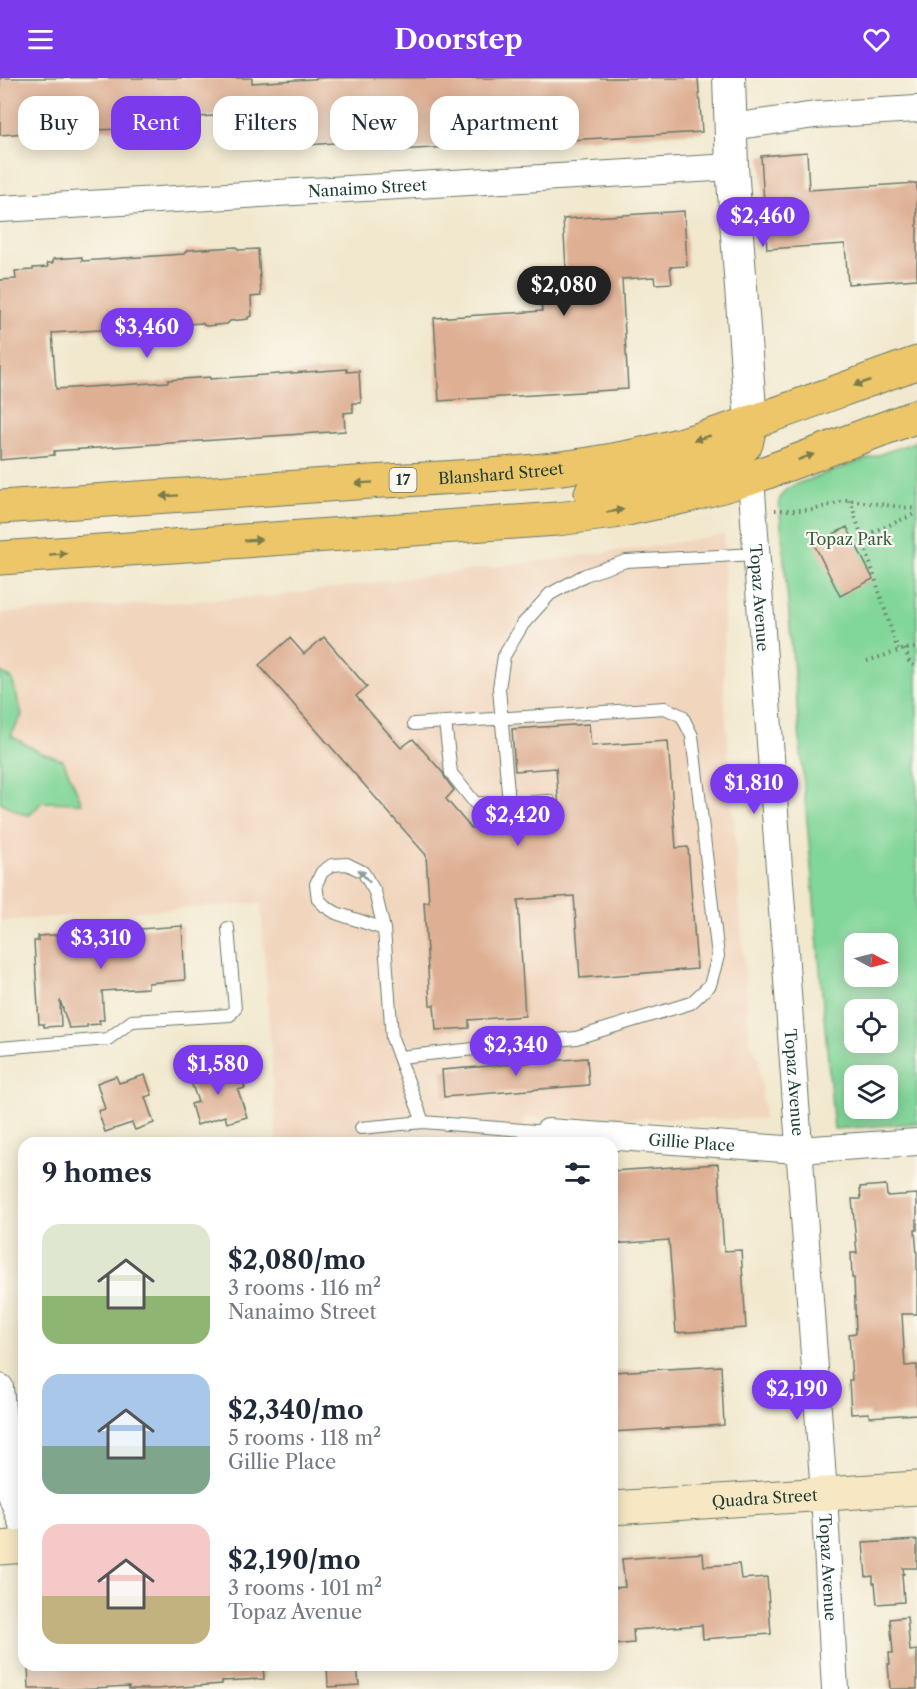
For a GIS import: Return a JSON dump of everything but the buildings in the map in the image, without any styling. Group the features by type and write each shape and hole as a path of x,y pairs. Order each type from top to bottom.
{"main road":[{"name":"Blanshard Street","path":"0,507 462,476 613,460 669,448 751,422 917,363"},
{"path":"0,558 557,519 614,512 683,497 751,477 917,416"},
{"path":"464,525 653,479 735,454 746,444 751,422"},
{"name":"Quadra Street","path":"618,1508 917,1488"},
{"path":"0,1548 18,1546"}],"street":[{"path":"729,78 732,167 751,422"},
{"path":"731,127 815,115 917,109"},
{"name":"Nanaimo Street","path":"0,209 732,167"},
{"name":"Topaz Avenue","path":"751,477 824,1494 835,1689"},
{"name":"Gillie Place","path":"618,1141 798,1150 917,1142"},
{"path":"0,1387 10,1492 18,1513"},
{"path":"0,1520 10,1492"}],"lane":[{"path":"509,804 499,688 504,656 523,624 550,594 585,575 626,561 756,554"},
{"path":"400,1057 576,1038 692,1003 711,985 718,956 692,735 682,716 665,708 414,724"},
{"path":"445,722 451,773 475,803 509,804 549,801"},
{"path":"384,929 336,913 325,906 318,899 316,884 322,873 332,865 348,864 363,872 375,892 384,929 393,1038 423,1122"},
{"path":"0,1048 108,1039 132,1021 230,1015 235,1009 228,928"},
{"path":"361,1128 423,1122 540,1137"}],"path":[{"path":"754,511 813,510 847,500 917,511"},
{"path":"850,500 898,651"},
{"path":"862,537 917,511"},
{"path":"867,661 905,649 917,648"},
{"path":"905,649 909,661 917,669"}],"shaded area":[{"path":"724,534 724,694 750,1042 759,1058 764,1119 525,1117 523,1137 277,1137 261,903 0,921 0,613 275,596 669,544"}],"green space":[{"name":"Topaz Park","path":"917,441 917,1123 834,1129 779,501 781,495 789,488"},
{"path":"0,672 12,679 22,715 11,736 39,752 63,760 82,803 42,802 30,815 20,813 0,802"}]}
